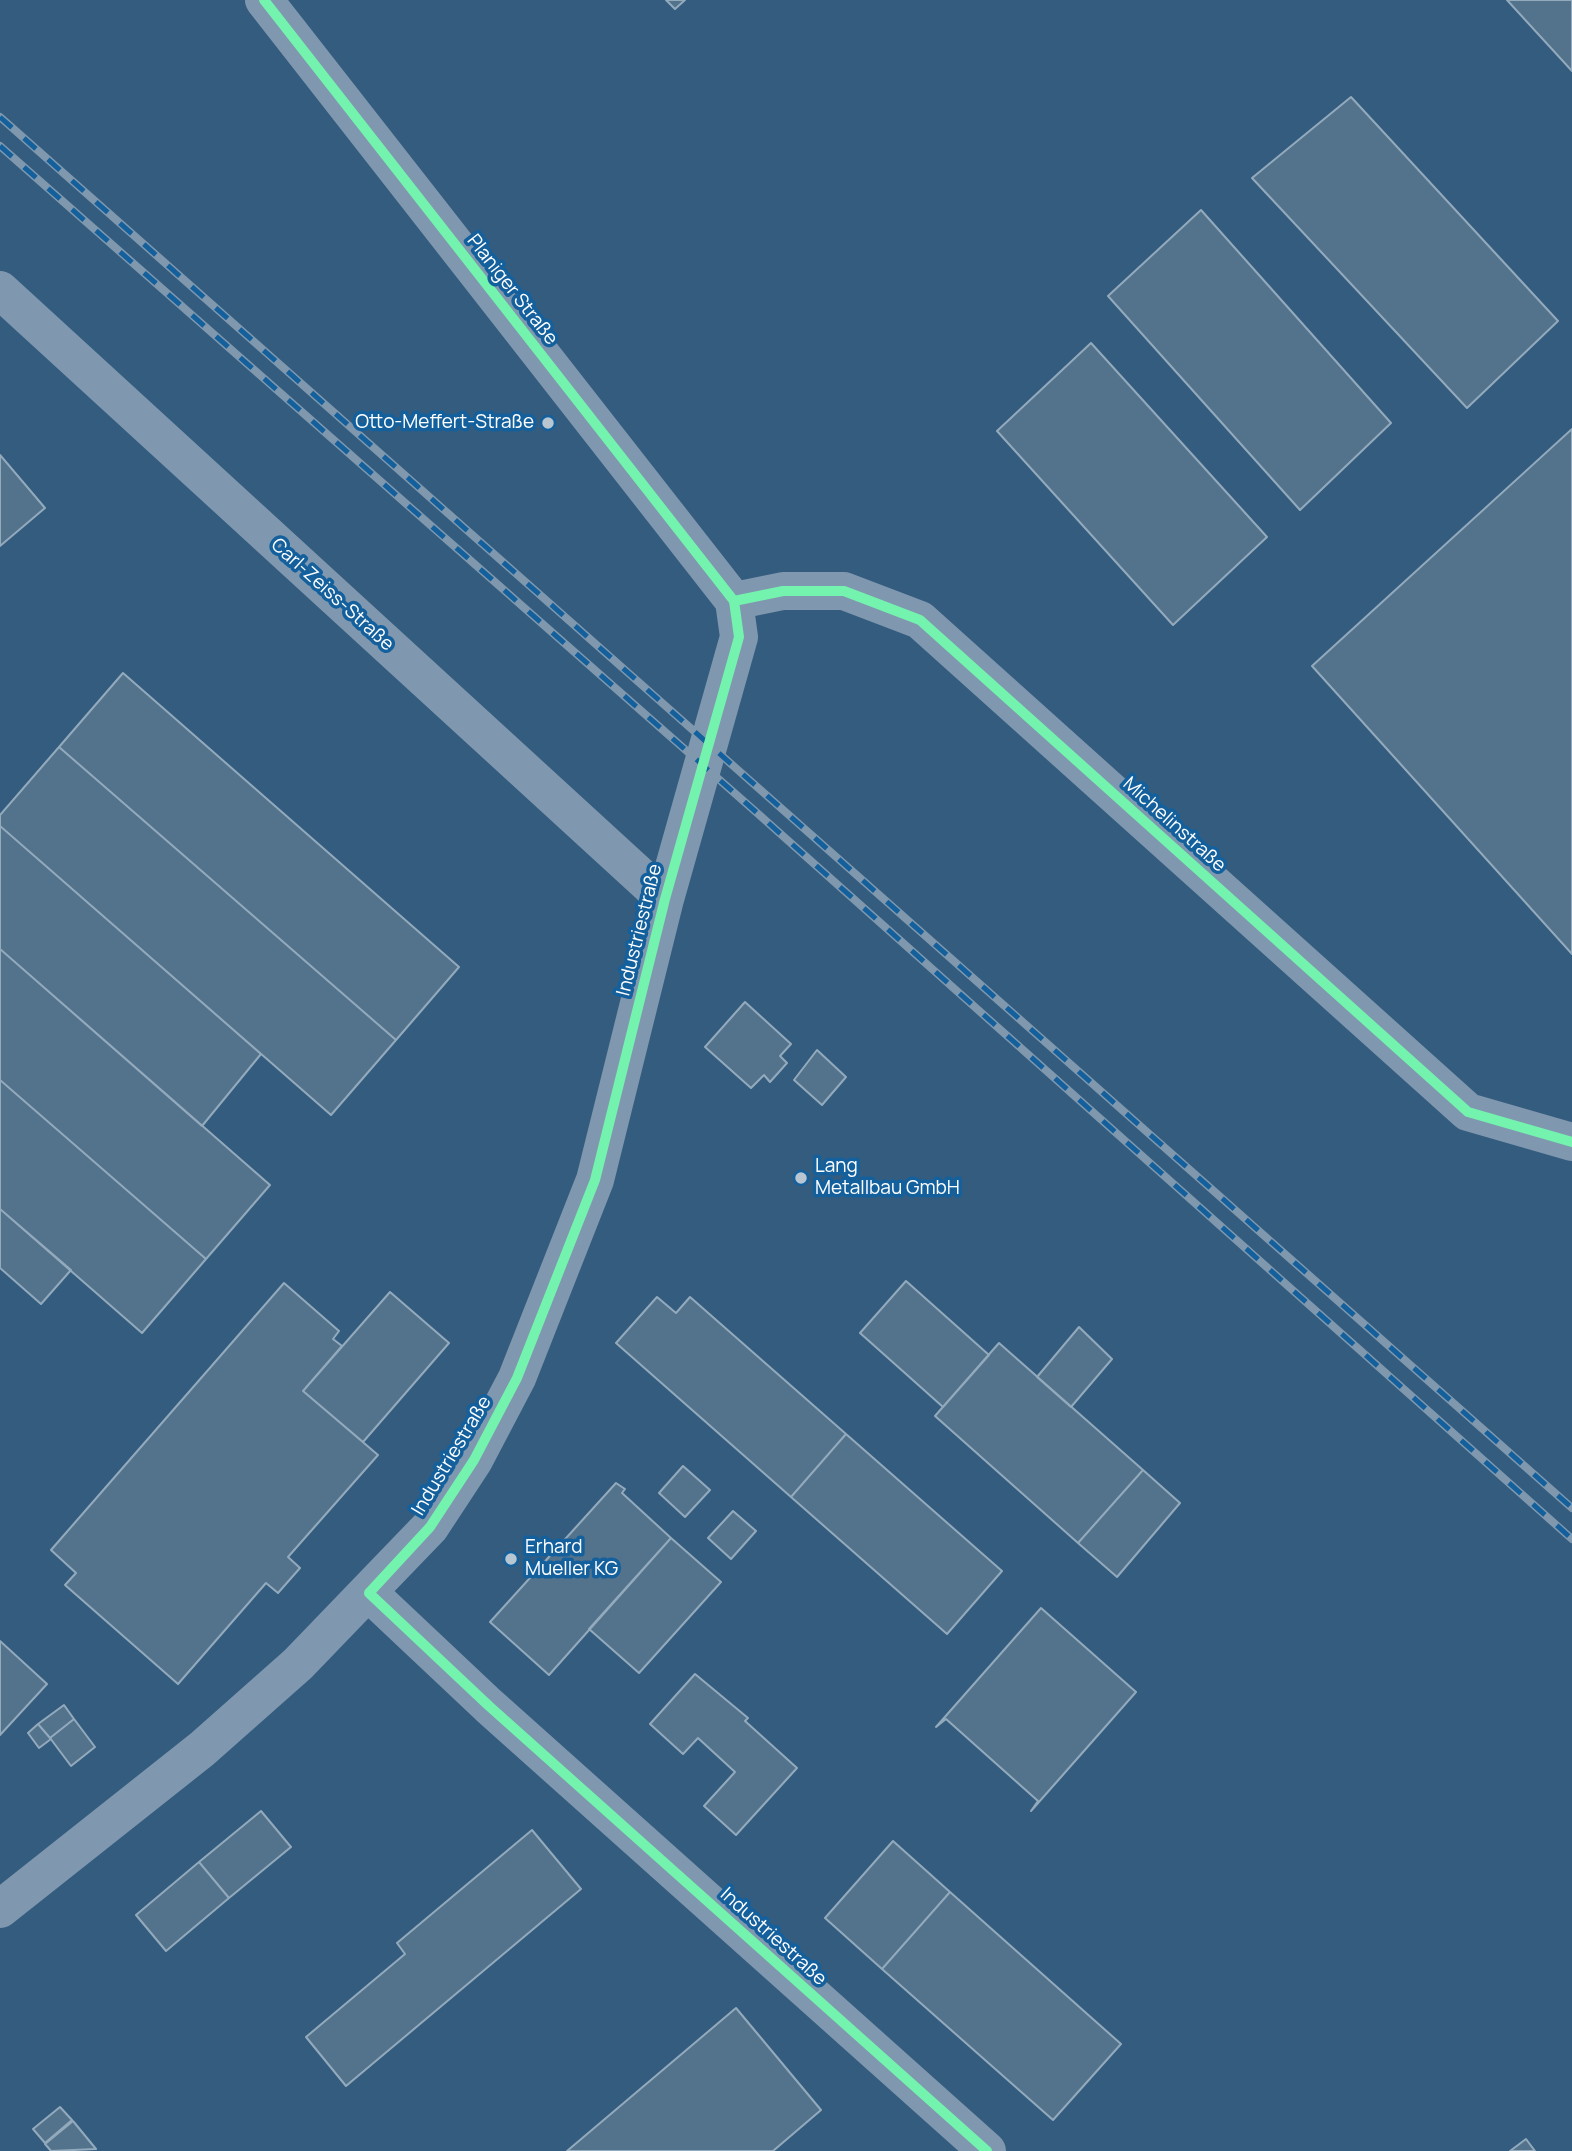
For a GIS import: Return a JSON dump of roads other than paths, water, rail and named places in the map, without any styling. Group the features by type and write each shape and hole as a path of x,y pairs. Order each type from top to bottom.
{"street":[{"name":"Planiger Straße","path":"264,0 734,601"},
{"name":"Carl-Zeiss-Straße","path":"0,290 665,899"},
{"name":"Michelinstraße","path":"734,601 783,592 844,591 919,620 1468,1112 1572,1142"},
{"name":"Industriestraße","path":"0,1909 202,1748 298,1664 430,1527 474,1460 517,1378 595,1180 665,899 739,637 734,601"},
{"name":"Industriestraße","path":"369,1593 489,1706 987,2151"}],"railway":[{"path":"0,117 1572,1508"},
{"path":"0,146 756,812 1572,1539"}],"place":[{"name":"Otto-Meffert-Straße","path":"548,423"},
{"name":"Lang Metallbau GmbH","path":"801,1178"},
{"name":"Erhard Mueller KG","path":"511,1559"}]}
